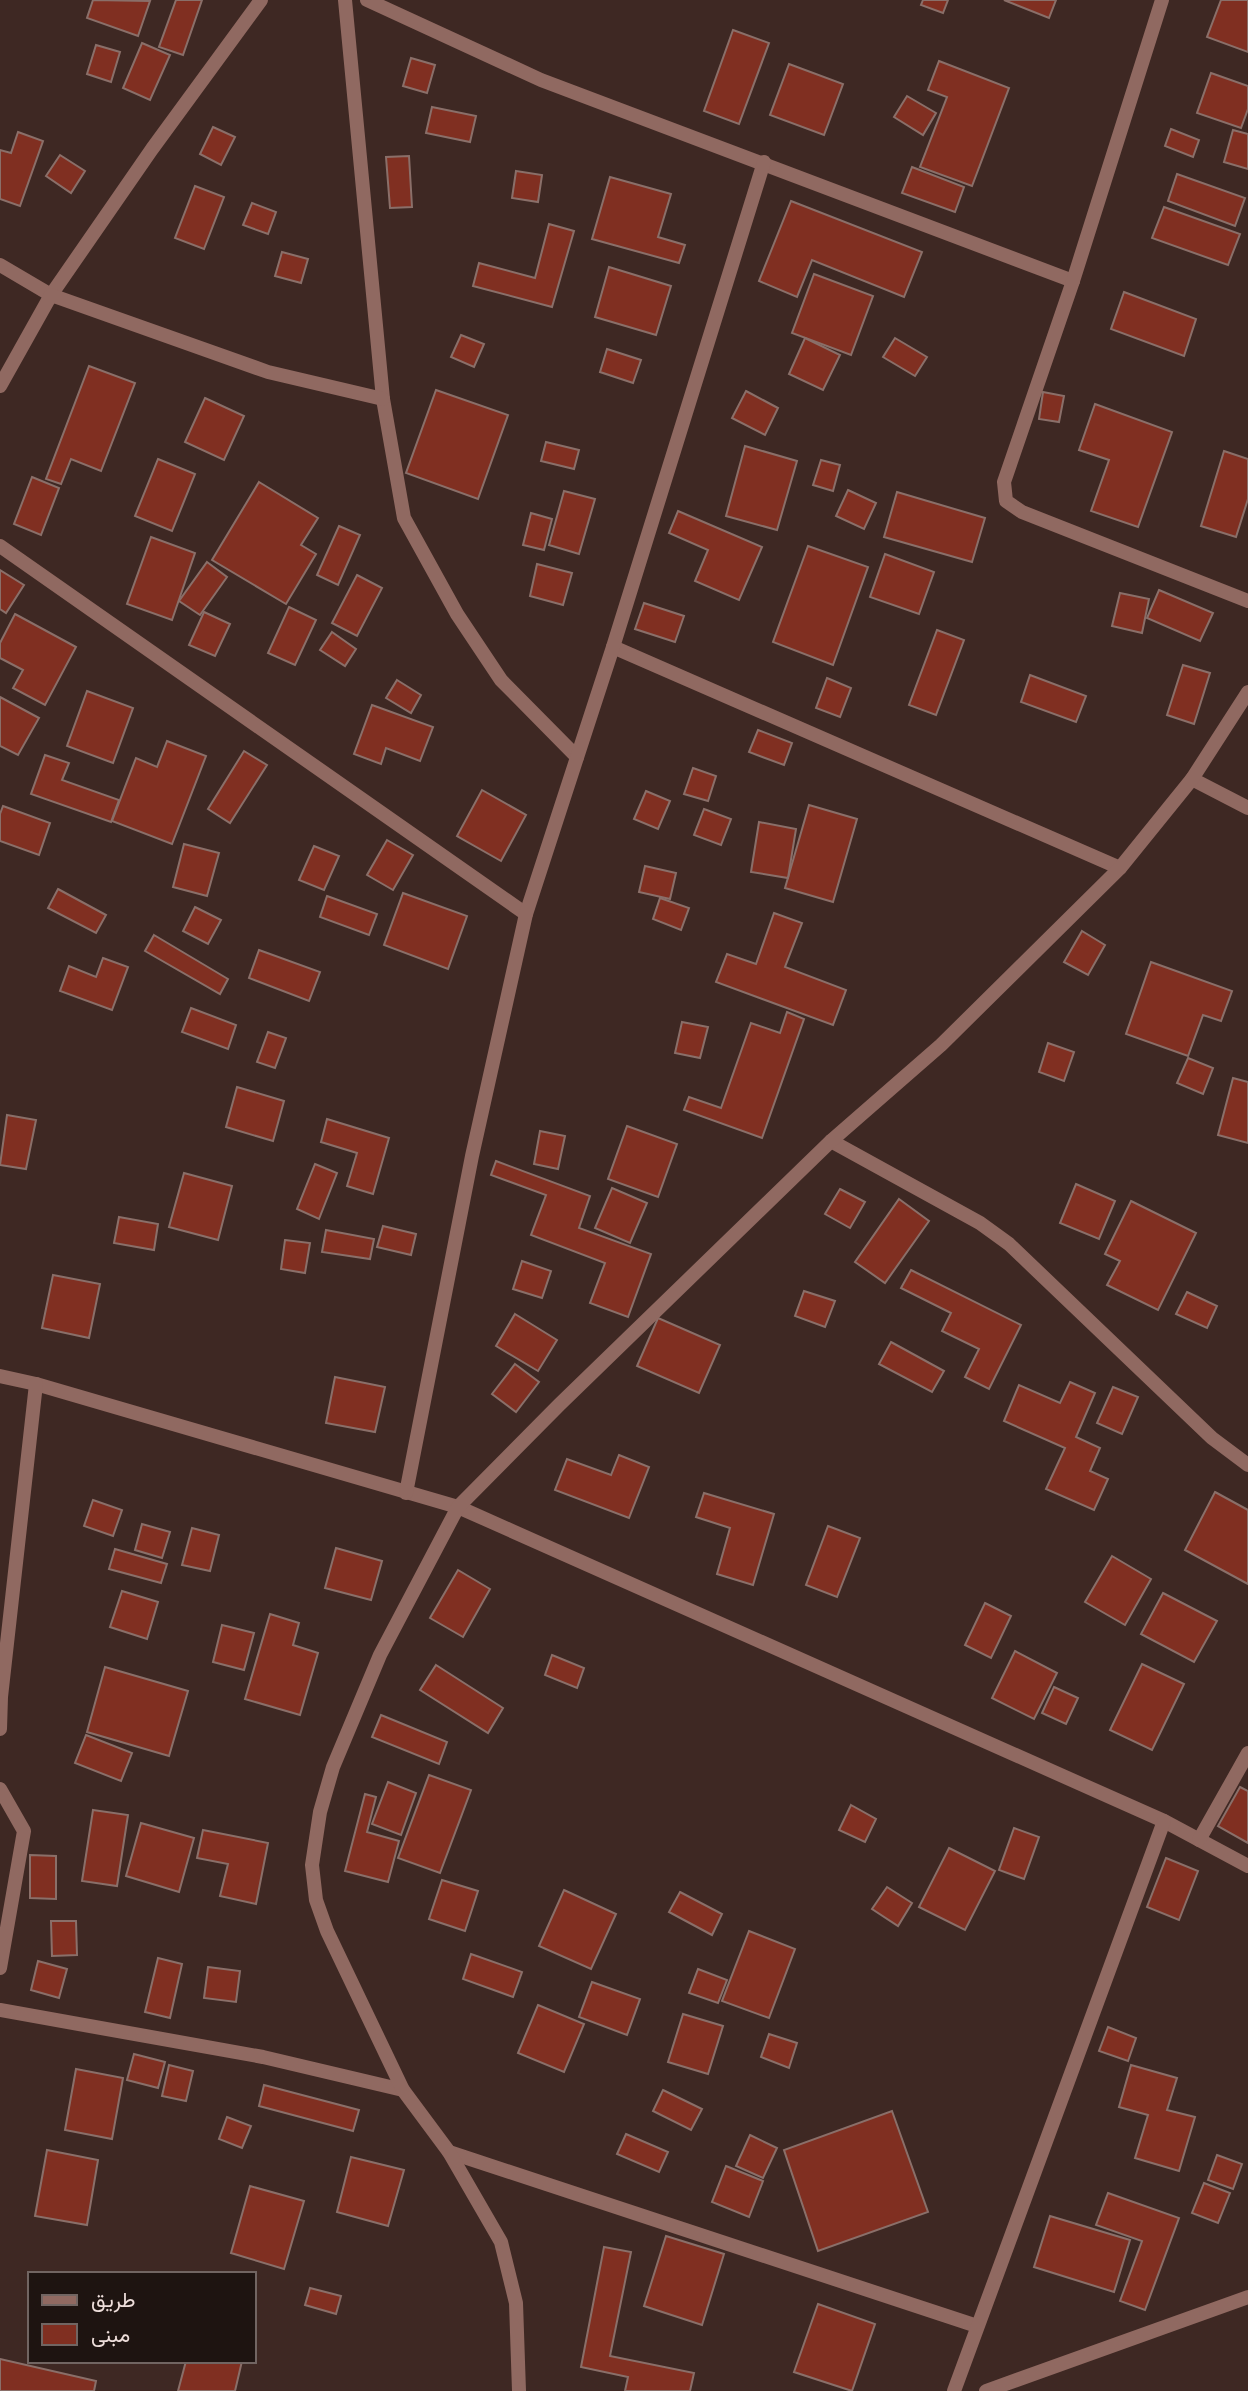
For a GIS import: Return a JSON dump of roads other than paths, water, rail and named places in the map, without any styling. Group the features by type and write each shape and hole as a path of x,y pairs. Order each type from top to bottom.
{"street":[{"path":"0,386 51,295 152,149 261,0"},
{"path":"345,0 383,399 404,517 457,614 501,680 577,757"},
{"path":"367,0 541,80 764,162 1073,281"},
{"path":"1162,0 1073,281 1004,482 1006,501 1022,512 1248,601"},
{"path":"406,1493 472,1156 526,914 613,647 764,162"},
{"path":"0,265 51,295 268,372 383,399"},
{"path":"0,545 526,914"},
{"path":"613,647 1121,868"},
{"path":"519,2391 516,2303 500,2242 449,2152 402,2090 327,1931 316,1900 312,1865 320,1812 333,1767 380,1655 458,1507 831,1141 941,1045 1121,868 1192,779 1248,692"},
{"path":"1192,779 1248,808"},
{"path":"831,1141 980,1223 1009,1244 1212,1438 1248,1465"},
{"path":"0,1376 36,1384 458,1507 1164,1821 1248,1866"},
{"path":"0,1729 1,1697 36,1384"},
{"path":"1199,1840 1248,1753"},
{"path":"0,1789 24,1831 0,1968"},
{"path":"954,2391 1164,1821"},
{"path":"0,2010 263,2057 402,2090"},
{"path":"449,2152 977,2326"},
{"path":"986,2391 1248,2297"}]}
